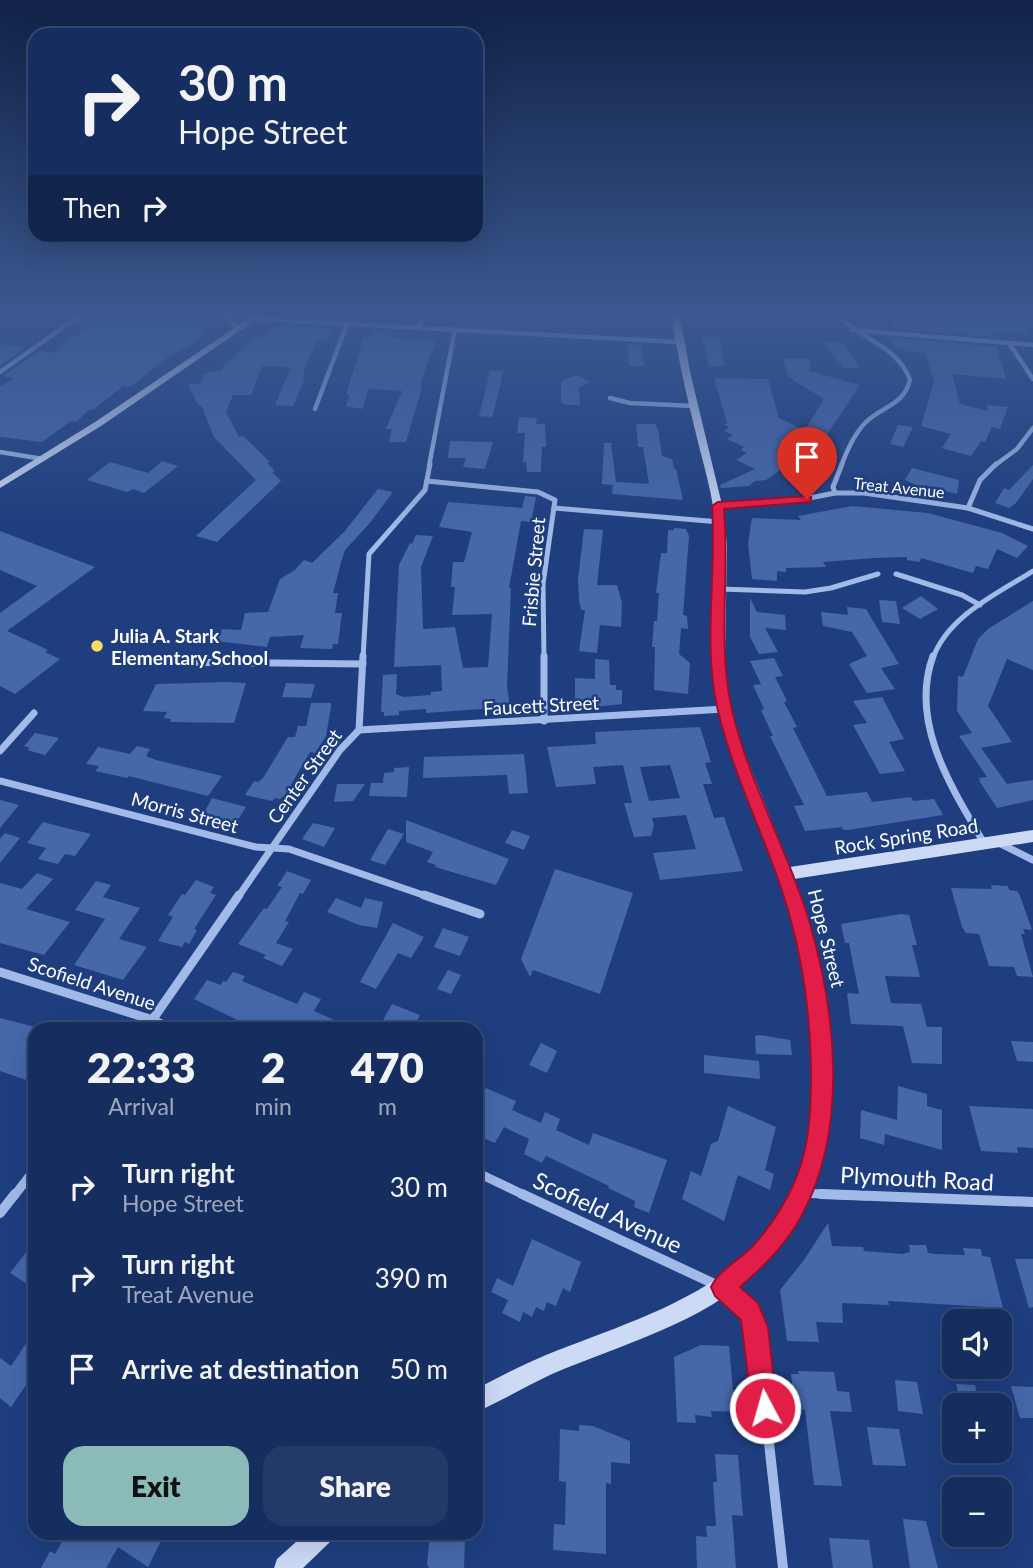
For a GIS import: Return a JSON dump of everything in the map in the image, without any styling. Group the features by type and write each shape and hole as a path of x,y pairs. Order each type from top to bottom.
{"main road":[{"path":"0,485 155,385"},
{"name":"Hope Street","path":"483,1397 520,1378 670,1315 723,1287 772,1240 795,1206 813,1161 819,1132 822,1110 818,1003 808,950 785,874 738,754 725,709 718,670 720,522 689,385"},
{"name":"Rock Spring Road","path":"785,874 1033,836"},
{"path":"286,1568 316,1540"}],"street":[{"path":"315,409 324,385"},
{"path":"444,385 426,481 542,492 553,499 554,508"},
{"path":"835,493 833,486 856,435 868,421 903,398 908,385"},
{"path":"610,398 694,406"},
{"path":"968,508 974,489 985,472 1021,444 1033,428"},
{"path":"0,452 43,459"},
{"name":"Center Street","path":"153,1020 340,750 359,730 369,554 425,490 426,481"},
{"name":"Treat Avenue","path":"718,506 794,501 835,493 911,498 968,508 1033,529"},
{"name":"Frisbie Street","path":"544,721 543,584 554,508 720,522"},
{"path":"1033,571 956,623 940,643 927,674 926,699 934,751 990,843 1033,860"},
{"path":"720,589 805,592 831,588 878,574"},
{"path":"895,574 962,595 980,605"},
{"path":"172,662 363,664"},
{"name":"Faucett Street","path":"359,730 725,709"},
{"path":"0,751 34,713"},
{"name":"Morris Street","path":"0,780 256,847 289,849 480,914"},
{"name":"Scofield Avenue","path":"0,972 157,1022"},
{"name":"Scofield Avenue","path":"483,1175 723,1287 750,1312 756,1327 783,1568"},
{"path":"0,1213 28,1178"},
{"name":"Plymouth Road","path":"799,1193 1033,1202"}],"building":[{"path":"132,385 123,386 76,422 71,421 42,442 0,437 0,387"},
{"path":"189,385 255,385 251,395 233,395 226,412 239,437 243,436 270,462 267,463 275,471 272,472 281,481 217,542 196,536 256,480 214,437 201,405 198,405"},
{"path":"283,385 302,385 293,406 275,405"},
{"path":"349,385 422,387 406,442 389,442 392,429 386,429 402,391 369,389 362,409 346,406 349,395 346,395"},
{"path":"487,385 500,385 492,417 479,416"},
{"path":"561,385 583,385 579,387 580,405 566,405 561,402"},
{"path":"716,385 770,385 779,418 805,430 824,399 801,385 860,385 824,439 814,437 789,454 797,458 766,480 755,481 749,486 721,488 720,485 755,469 736,460 747,453 741,450 744,447 727,439 733,435 724,431 729,427 724,425 727,423"},
{"path":"933,385 955,385 960,404 988,411 987,405 1008,407 1000,429 992,427 985,442 981,441 971,456 942,448 951,434 921,426"},
{"path":"519,417 537,418 536,424 545,424 546,447 542,447 541,472 527,472 526,462 523,462 525,433 517,433"},
{"path":"636,424 655,424 662,456 672,459 683,500 612,494 613,485 602,484 604,443 611,443 616,482 649,484 643,447 638,447"},
{"path":"898,425 913,427 903,447 890,444"},
{"path":"450,441 493,442 485,469 463,467 466,458 448,458"},
{"path":"162,461 178,466 144,493 133,489 127,492 87,480 110,462 148,473"},
{"path":"1033,465 1033,479 1016,503 1009,508 995,503 1004,488 1009,490"},
{"path":"912,468 959,480 957,494 925,485 924,489 905,480"},
{"path":"378,489 393,492 345,550 333,593 338,593 335,613 342,613 338,644 333,644 332,649 300,648 304,635 270,637 267,647 216,641 222,629 241,630 245,613 268,612 280,579 295,570 304,560 312,563 344,532"},
{"path":"525,496 536,497 531,522 521,521 509,588 507,687 510,707 426,713 426,709 399,711 399,715 384,716 384,712 381,712 383,675 397,674 396,694 403,697 431,695 431,692 442,691 441,665 394,667 399,565 410,543 412,544 416,535 433,536 421,567 423,629 455,627 463,668 488,667 492,614 452,615 455,587 451,587 453,562 464,562 472,532 439,527 448,502 522,508"},
{"path":"852,506 928,513 1002,533 1028,546 1017,558 997,549 988,569 976,566 973,573 921,558 920,562 907,560 907,557 823,562 826,567 786,568 786,572 777,571 777,581 752,579 748,543 752,518 801,520 798,516"},
{"path":"584,529 603,530 597,585 617,585 622,603 621,627 600,625 597,653 579,651 585,610 581,610 578,579"},
{"path":"686,529 689,536 683,615 687,616 688,629 681,628 679,654 690,663 688,694 654,690 655,647 652,647 659,593 656,593 661,553 667,553 668,530"},
{"path":"0,531 95,567 7,631 48,650 45,652 60,659 15,694 0,686 0,613 37,586 0,570"},
{"path":"921,596 938,609 920,619 902,608"},
{"path":"750,598 757,612 785,615 786,630 765,628 778,652 759,654 750,637"},
{"path":"879,600 896,601 900,624 882,622"},
{"path":"1033,601 1033,670 1007,659 988,706 1012,742 981,748 1007,784 1033,780 1033,800 997,808 980,782 979,778 987,777 959,736 972,733 957,711 958,676 963,677 978,639 988,629"},
{"path":"847,607 866,609 899,664 881,668 895,689 867,693 849,664 867,656 852,632 823,626 821,612 848,615"},
{"path":"774,658 783,676 775,677 797,727 793,728 827,796 867,792 872,802 911,797 913,801 934,799 943,815 848,830 843,830 842,827 805,831 794,806 804,805 770,736 773,736 753,685 761,684 750,661"},
{"path":"595,659 609,660 610,685 616,685 616,690 622,690 622,704 594,707 579,706 579,703 575,703 575,678 595,679"},
{"path":"246,683 234,723 170,722 171,719 164,718 167,712 143,711 156,684"},
{"path":"286,683 315,684 311,698 282,697"},
{"path":"882,697 904,739 889,742 905,771 880,774 853,725 867,723 853,701"},
{"path":"311,703 331,703 326,736 315,753 310,752 285,795 272,801 245,795 254,781 258,782 263,778 288,737 295,737 298,726 306,726"},
{"path":"700,727 711,762 705,763 712,784 703,784 714,818 724,817 743,871 660,880 653,853 696,849 686,815 652,818 654,825 651,836 634,837 624,803 632,803 623,765 593,767 596,784 556,787 547,747 596,744 595,732","holes":["670,765 680,798 649,801 640,767"]},
{"path":"35,733 59,738 45,755 27,750 30,748 24,746"},
{"path":"137,746 150,749 146,756 156,760 222,776 208,796 129,776 127,778 95,771 99,766 86,764 98,747 130,754"},
{"path":"524,754 528,793 509,794 507,775 423,778 424,757"},
{"path":"409,767 407,797 369,796 371,783 383,783 384,773 394,772 394,768"},
{"path":"337,784 365,784 353,801 334,802"},
{"path":"212,798 246,807 234,826 202,817"},
{"path":"0,800 19,805 0,828"},
{"path":"406,820 509,859 496,885 435,867 436,865 427,862 433,852 406,842"},
{"path":"43,822 91,834 75,856 65,854 58,864 38,859 46,848 27,843"},
{"path":"313,823 335,828 324,847 302,839"},
{"path":"388,829 404,834 385,865 370,860"},
{"path":"512,830 530,836 524,850 505,843"},
{"path":"5,833 20,838 0,863 0,839"},
{"path":"555,869 633,893 600,994 533,970 530,977 521,959"},
{"path":"287,871 311,880 303,894 300,893 285,921 289,922 276,943 293,949 282,966 263,958 266,955 238,944 282,887 277,886"},
{"path":"37,873 53,879 26,909 70,922 44,955 0,943 0,883 22,889"},
{"path":"196,880 214,887 210,893 216,895 194,929 197,930 189,944 185,942 182,947 158,941 173,917 168,915 182,894 185,895"},
{"path":"96,881 111,885 103,897 140,908 119,939 147,947 123,980 74,965 105,919 75,910"},
{"path":"991,885 1008,886 1009,890 1017,891 1020,896 1032,930 1023,929 1025,934 1021,934 1033,977 1017,976 1014,967 989,966 979,934 966,933 962,927 951,888 992,889"},
{"path":"336,898 361,908 365,898 383,902 377,928 359,925 327,912"},
{"path":"909,915 917,945 912,945 920,977 885,976 891,1003 921,1004 927,1027 942,1027 942,1064 912,1063 903,1026 851,1024 847,993 859,994 849,943 845,943 841,924"},
{"path":"393,923 424,937 411,958 398,953 376,989 360,982"},
{"path":"443,928 469,937 460,956 434,947"},
{"path":"448,970 461,975 451,994 437,989"},
{"path":"233,972 245,976 242,981 297,1004 304,992 321,999 314,1011 339,1022 242,1022 194,999 207,980 221,985 223,981 226,982"},
{"path":"392,1004 420,1015 416,1022 382,1022"},
{"path":"0,1018 28,1025 28,1081 0,1071"},
{"path":"755,1036 790,1040 792,1055 756,1054"},
{"path":"1011,1041 1033,1042 1033,1062 1017,1061"},
{"path":"541,1043 557,1051 547,1073 529,1065"},
{"path":"704,1055 759,1061 760,1079 704,1073"},
{"path":"898,1086 927,1094 927,1106 942,1110 942,1150 885,1134 884,1145 860,1138 861,1110 897,1120"},
{"path":"486,1088 516,1101 512,1110 541,1123 545,1112 560,1119 556,1130 589,1145 593,1133 667,1160 649,1213 634,1207 635,1201 608,1188 609,1186 546,1156 542,1163 524,1154 529,1139 504,1127 495,1143 483,1138 483,1095"},
{"path":"728,1106 776,1127 765,1170 774,1174 770,1190 738,1175 724,1221 682,1199 691,1171 701,1176 711,1144 718,1141"},
{"path":"969,1106 1033,1109 1033,1148 1017,1147 1018,1153 981,1151"},
{"path":"828,1223 832,1246 863,1247 864,1251 903,1254 910,1252 909,1245 926,1245 928,1253 935,1254 965,1255 963,1248 981,1249 982,1256 990,1257 1003,1308 888,1301 889,1305 842,1303 843,1323 816,1322 819,1342 787,1341 780,1290"},
{"path":"532,1239 581,1262 570,1292 563,1288 556,1306 547,1302 544,1311 536,1307 532,1317 523,1312 520,1322 502,1313 508,1300 491,1292 497,1278 513,1286"},
{"path":"28,1250 28,1285 10,1273"},
{"path":"1015,1259 1033,1259 1033,1307 1029,1308"},
{"path":"28,1340 28,1382 11,1407 0,1398 0,1358 11,1366"},
{"path":"701,1345 729,1346 735,1412 711,1411 712,1417 695,1415 696,1423 677,1422 674,1357"},
{"path":"798,1371 834,1372 837,1391 849,1392 852,1412 830,1411 842,1486 814,1485 805,1410 795,1407 791,1374 799,1374"},
{"path":"895,1380 917,1382 923,1414 898,1411"},
{"path":"956,1384 975,1385 977,1393 959,1393"},
{"path":"1011,1386 1033,1387 1033,1418 1020,1418"},
{"path":"579,1425 593,1426 630,1441 630,1464 611,1462 611,1484 606,1483 606,1554 553,1550 554,1524 565,1525 566,1482 559,1481 560,1429 579,1431"},
{"path":"867,1427 899,1429 906,1466 873,1465"},
{"path":"715,1454 738,1455 743,1516 732,1515 736,1568 697,1568 696,1536 707,1537 706,1526 716,1526 713,1482 717,1482"},
{"path":"903,1519 926,1521 938,1568 910,1568"},
{"path":"829,1538 869,1540 873,1568 833,1568"},
{"path":"63,1540 162,1540 148,1567 118,1547 106,1568 41,1568 50,1551 55,1554"},
{"path":"429,1540 465,1540 464,1568 429,1568"}],"place":[{"name":"Julia A. Stark Elementary School","path":"97,646"}],"route":[{"path":"765,1408 756,1327 750,1312 723,1287 760,1254 795,1206 813,1161 819,1132 822,1110 821,1043 814,977 799,918 785,874 738,754 725,709 717,653 721,548 718,506 807,499"}]}
